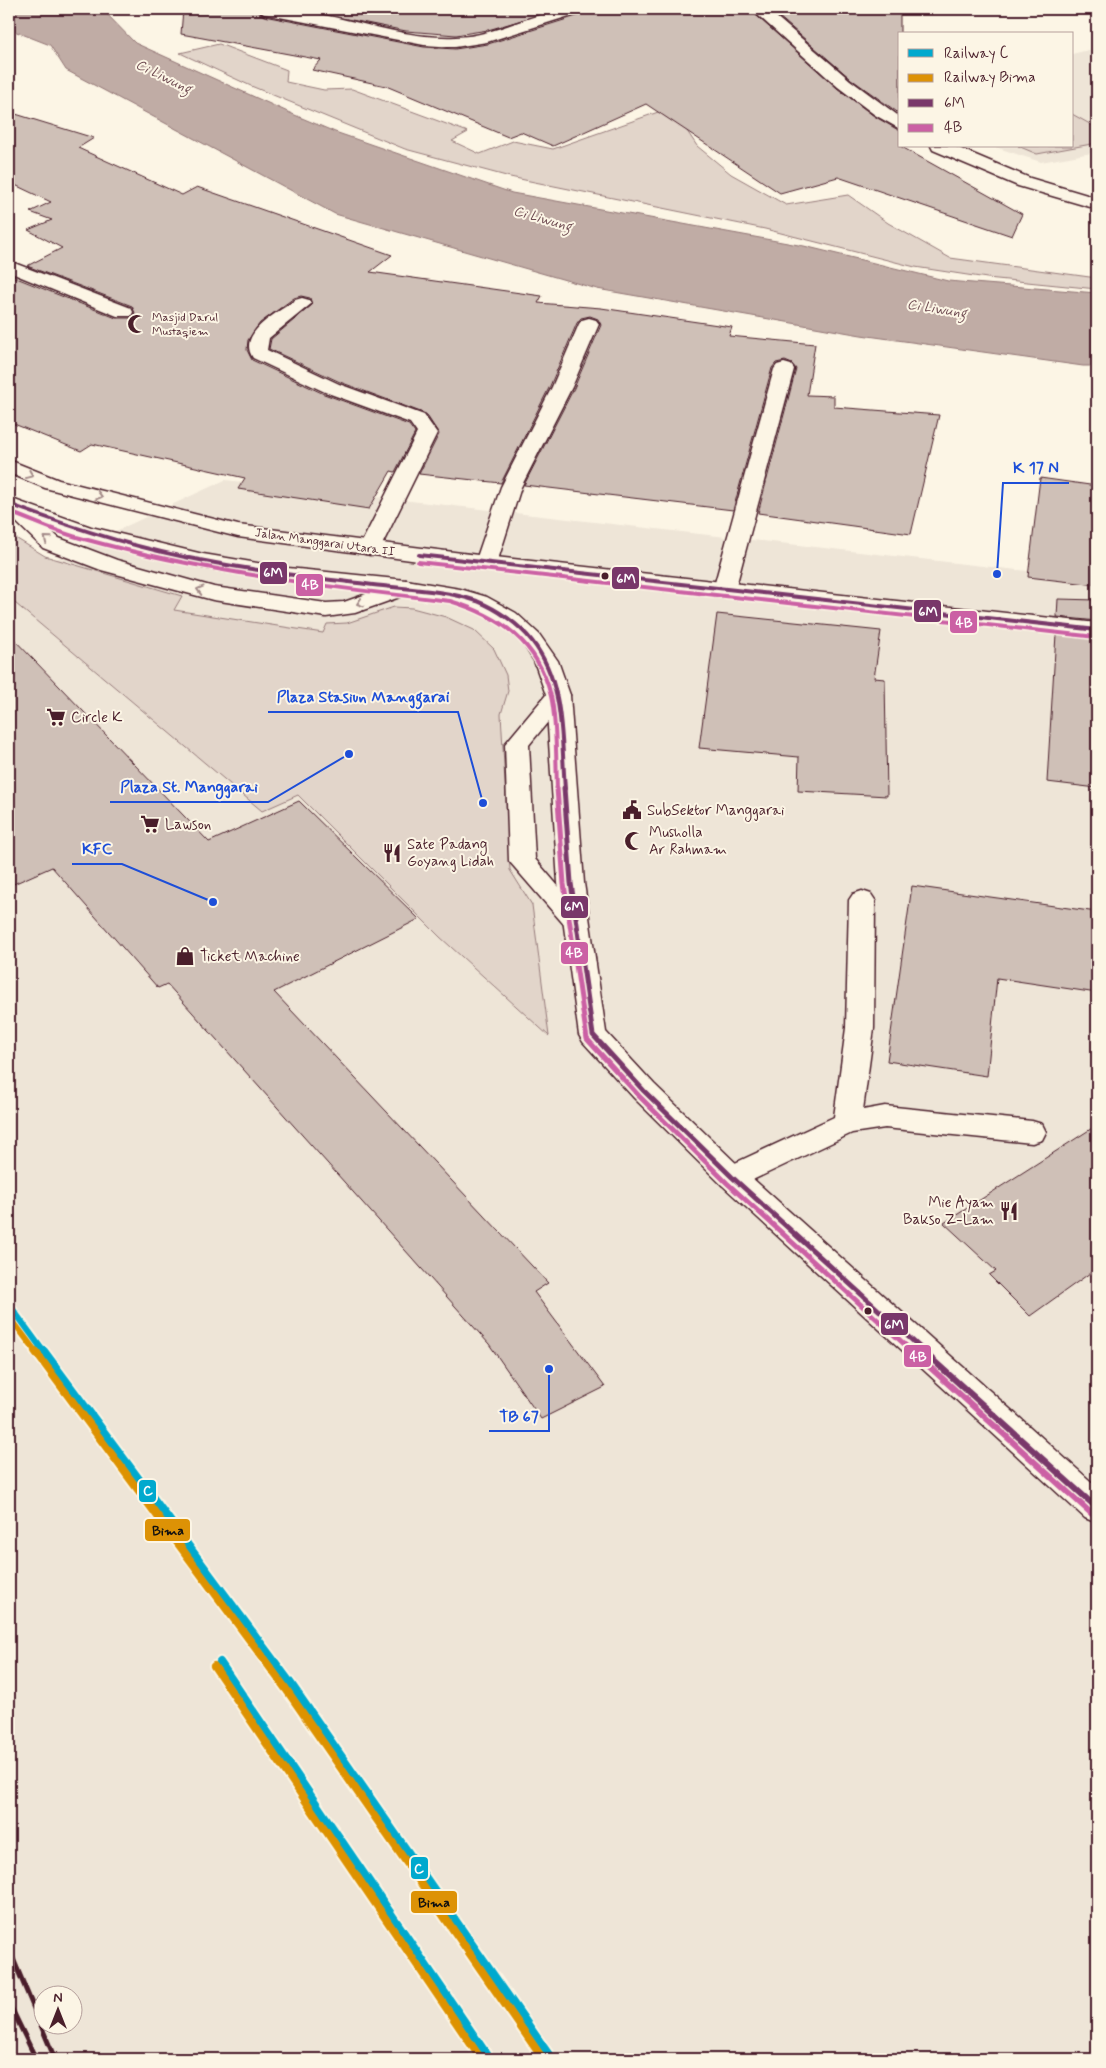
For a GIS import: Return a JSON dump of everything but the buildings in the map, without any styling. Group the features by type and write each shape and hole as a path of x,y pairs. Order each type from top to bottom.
{"street":[{"path":"264,9 424,40 455,42 481,39 577,9"},
{"path":"758,9 833,77 875,109 898,123"},
{"path":"943,148 1024,182 1097,204"},
{"path":"9,266 124,312"},
{"path":"302,304 262,334 258,340 257,349 260,354 332,388 417,419 427,433 370,548"},
{"path":"486,563 511,487 562,387 589,324"},
{"path":"724,590 784,369"},
{"name":"Jalan Manggarai Utara II","path":"9,466 52,484 194,521 238,530 486,563 1097,630"},
{"path":"10,504 51,543 108,565 213,594 326,610 347,608 406,587"},
{"path":"10,504 84,532 203,562 288,575 406,587 452,594 480,602 508,618 531,639 546,661 558,695 571,883 593,1035 644,1091 732,1177 1097,1508"},
{"path":"558,695 517,744 522,861 576,922"},
{"path":"847,1123 860,1028 862,900"},
{"path":"732,1177 779,1153 847,1123 885,1117 1032,1132"}],"shaded area":[{"path":"219,44 287,70 286,82 324,90 352,89 468,132 452,141 480,154 513,141 553,149 661,111 683,125 697,146 731,174 786,205 848,195 888,223 950,258 1097,278 1097,289 987,278 915,267 765,229 510,177 405,149 251,86 180,53"},
{"path":"1097,48 1097,152 1041,162 998,148 1074,148 1074,54"},
{"path":"1074,115 1097,128 1097,143 1074,147"},
{"path":"1023,148 1070,148 1037,154"},
{"path":"225,480 1097,579 1097,2059 9,2059 9,581"},
{"path":"9,534 45,556 182,596 174,610 323,633 327,624 347,623 394,607 412,608 446,617 474,630 494,649 506,675 508,691 501,714 510,870 532,905 549,1036 440,937 298,795 262,811 9,598"}],"water":[{"name":"Ci Liwung","path":"9,9 102,9 135,43 290,113 335,132 512,193 804,246 948,281 1097,293 1097,366 1083,366 861,335 597,289 335,214 66,70 50,45 9,29"}],"railway":[{"path":"9,1949 55,2059"},
{"path":"9,2003 36,2059"}],"rail line":[{"name":"C","path":"9,1304 292,1685 552,2059"},
{"name":"Bima","path":"9,1316 286,1689 543,2059"},
{"name":"C","path":"220,1662 490,2059"},
{"name":"Bima","path":"214,1666 481,2059"}],"transit line":[{"name":"6M","path":"9,504 84,532 203,561 288,575 452,594 479,602 508,618 531,639 546,661 558,695 571,883 593,1035 644,1091 732,1177 1097,1508"},
{"name":"4B","path":"9,512 82,539 202,568 287,582 450,601 476,609 504,624 525,644 539,664 551,697 564,884 587,1039 639,1096 727,1183 1092,1514"},
{"name":"6M","path":"419,555 1097,630"},
{"name":"4B","path":"418,562 1096,637"}],"place":[{"name":"Masjid Darul Mustaqiem","path":"137,324"},
{"name":"K 17 N","path":"997,574"},
{"name":"Circle K","path":"56,717"},
{"name":"Plaza St. Manggarai","path":"349,754"},
{"name":"Plaza Stasiun Manggarai","path":"483,803"},
{"name":"SubSektor Manggarai","path":"632,810"},
{"name":"Lawson","path":"150,824"},
{"name":"Musholla Ar Rahmam","path":"634,841"},
{"name":"Sate Padang Goyang Lidah","path":"392,853"},
{"name":"KFC","path":"213,902"},
{"name":"Ticket Machine","path":"185,956"},
{"name":"Mie Ayam Bakso Z-Lam","path":"1009,1211"},
{"name":"TB 67","path":"549,1369"}]}
